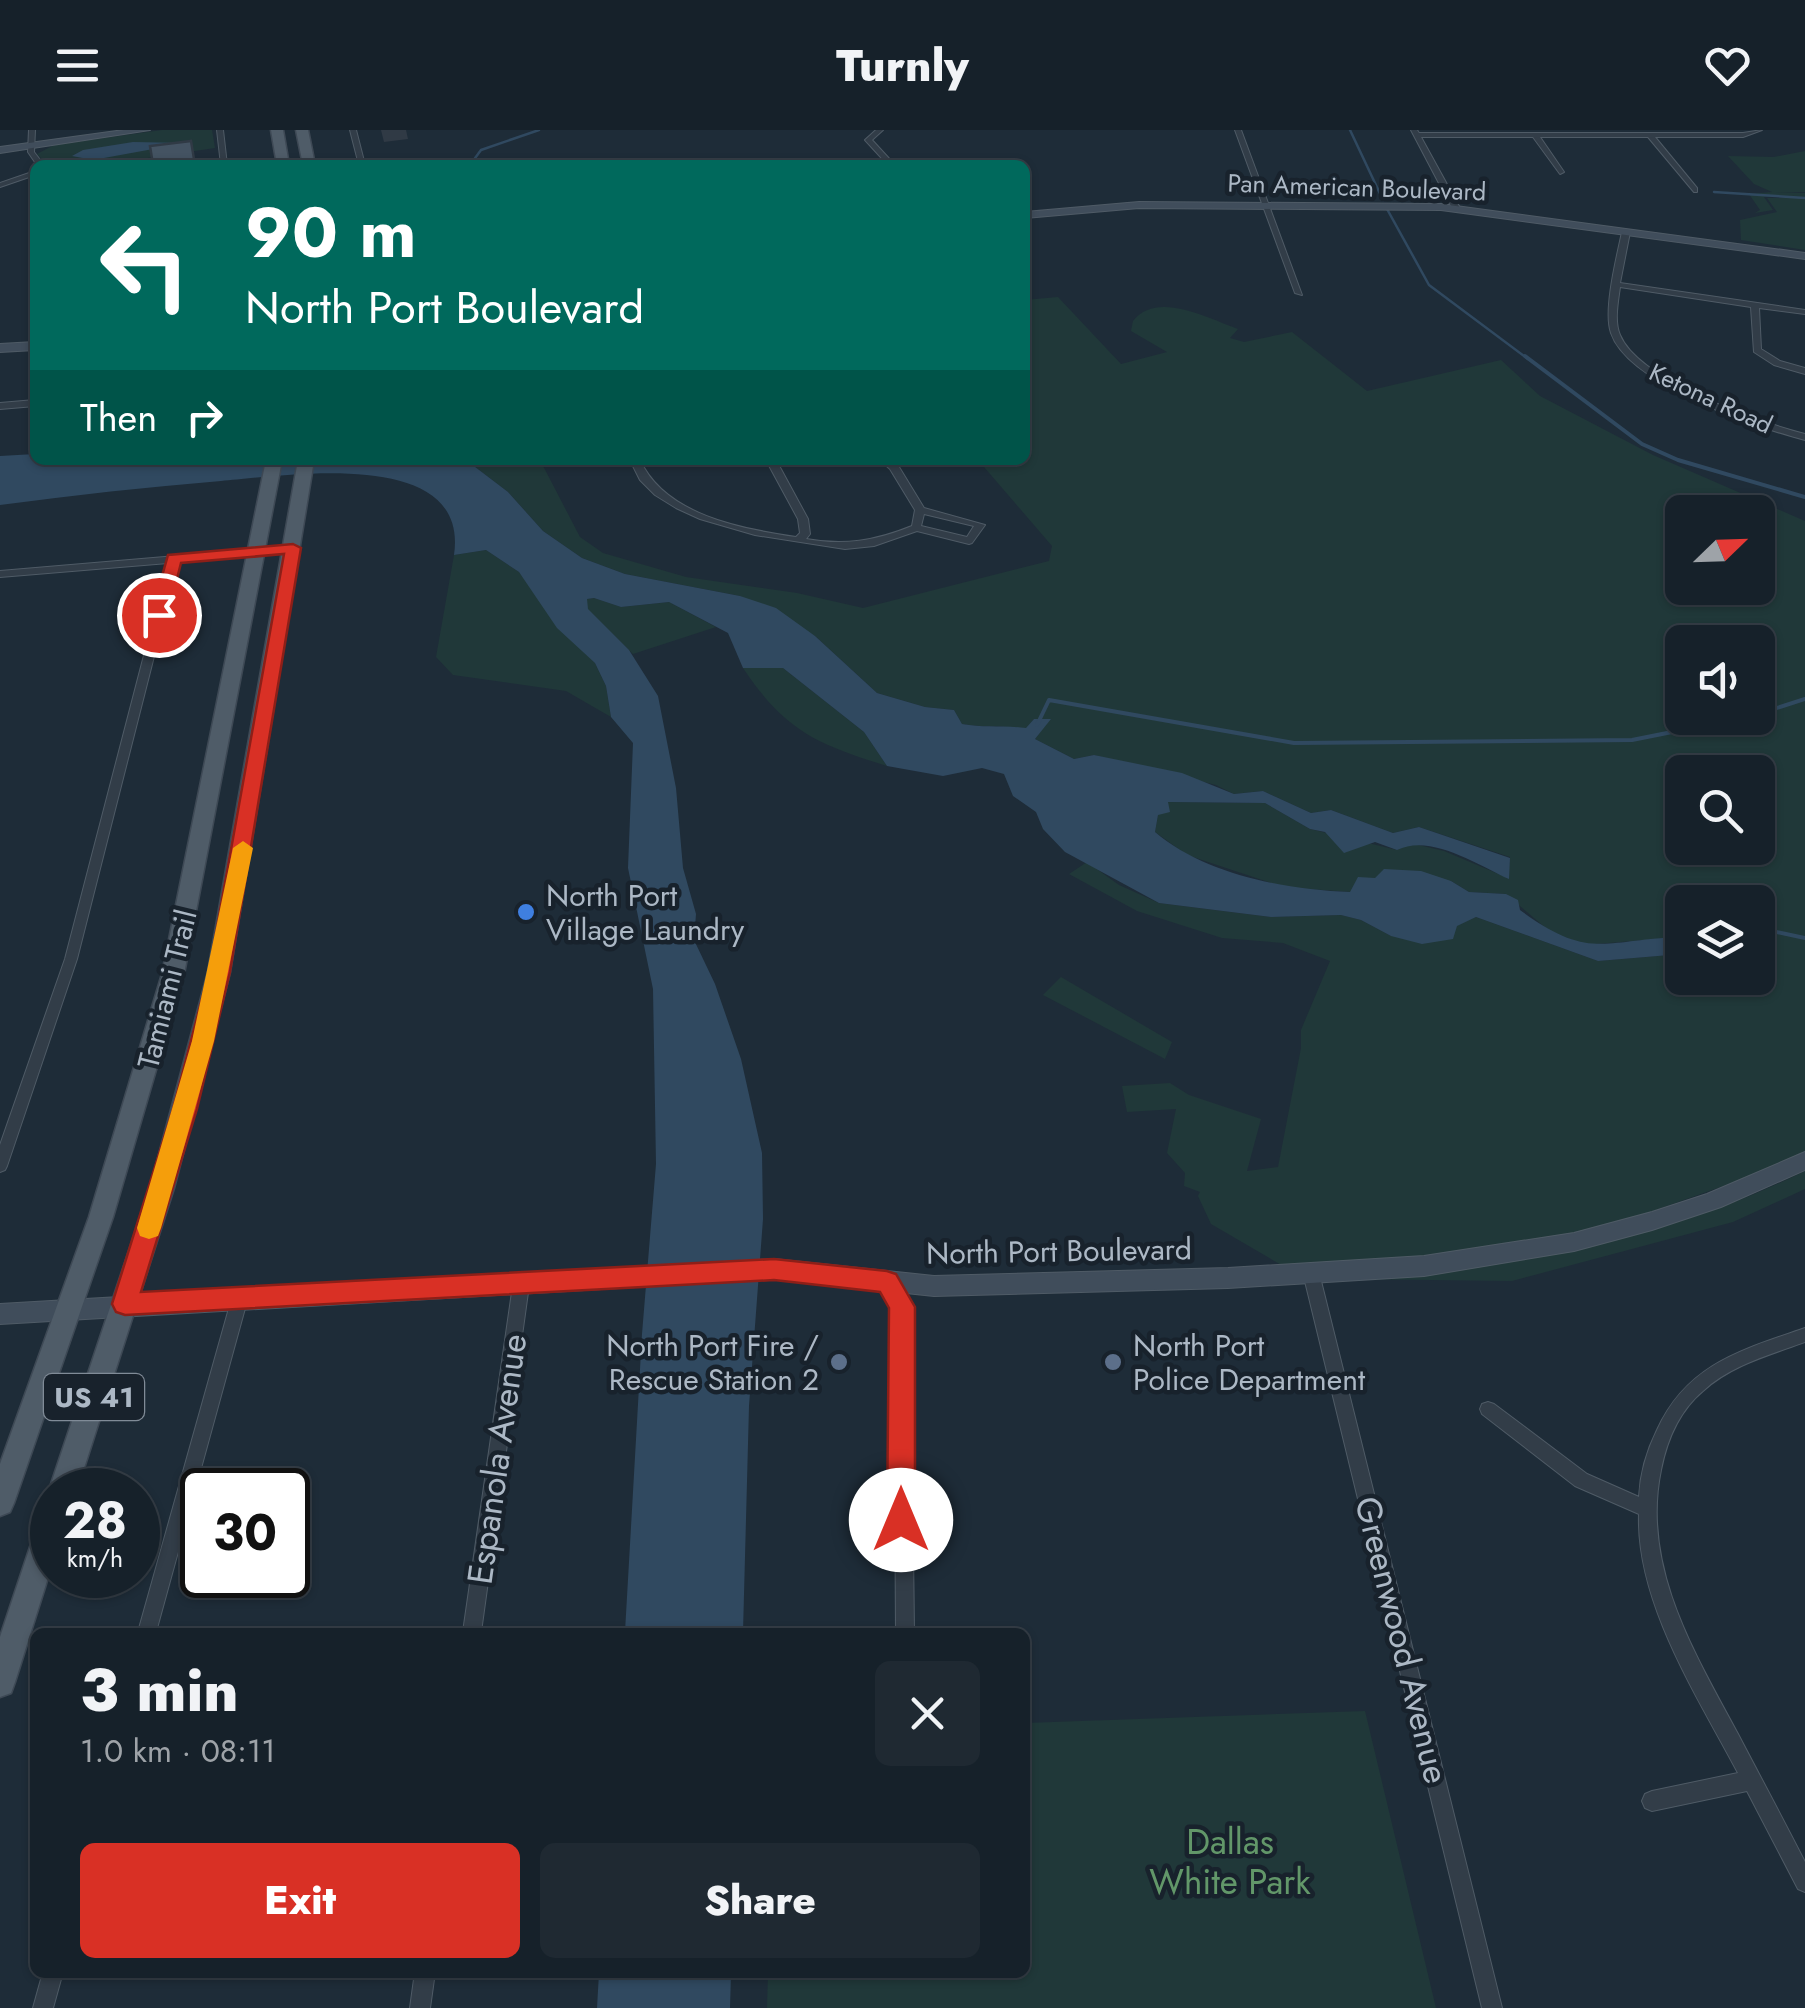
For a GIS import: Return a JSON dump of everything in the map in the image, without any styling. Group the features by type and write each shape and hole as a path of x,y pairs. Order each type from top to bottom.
{"main road":[{"path":"277,130 282,160"},
{"path":"302,130 308,160"},
{"name":"Tamiami Trail","path":"0,1503 130,1130 173,974 273,465"},
{"name":"Tamiami Trail","path":"71,1468 185,1109 220,972 305,465"},
{"path":"0,1682 30,1590"}],"street":[{"path":"32,130 30,144 36,160"},
{"path":"30,144 121,130"},
{"path":"0,148 145,130"},
{"path":"220,130 223,160"},
{"path":"353,130 361,160"},
{"path":"880,130 868,140 887,160"},
{"path":"1238,130 1298,293"},
{"path":"1456,208 1416,133 1650,136 1744,135 1759,130"},
{"path":"1535,135 1560,172"},
{"path":"1650,136 1694,190"},
{"path":"0,185 30,175"},
{"name":"Pan American Boulevard","path":"1030,214 1104,206 1456,208 1805,256"},
{"name":"Ketona Road","path":"1626,232 1614,330 1633,359 1657,375 1742,416 1805,437"},
{"path":"1619,285 1805,312"},
{"path":"1755,305 1757,350 1777,364 1805,371"},
{"path":"0,348 30,346"},
{"path":"0,406 30,403"},
{"path":"637,465 641,479 666,500 770,537 840,549 872,546 916,528 969,541 980,525 920,510"},
{"path":"774,465 803,519 805,534 798,540"},
{"path":"891,465 920,510 916,528"},
{"path":"0,574 293,548"},
{"path":"0,1166 71,958 174,559"},
{"name":"North Port Boulevard","path":"0,1314 125,1304 521,1285 639,1274 774,1270 887,1282 988,1286 1440,1264 1574,1242 1713,1200 1805,1162"},
{"name":"Greenwood Avenue","path":"1310,1273 1492,2008"},
{"path":"887,1282 902,1307 904,1628"},
{"name":"Espanola Avenue","path":"473,1628 521,1285"},
{"path":"148,1628 238,1301"},
{"path":"1805,1335 1734,1362 1694,1388 1678,1407 1659,1443 1645,1508 1649,1552 1672,1624 1805,1882"},
{"path":"1488,1409 1590,1485 1645,1508"},
{"path":"1652,1801 1752,1780"},
{"path":"43,2008 51,1978"},
{"path":"420,2008 423,1978"}],"green space":[{"path":"162,130 212,130 215,148 135,160 43,160 37,154 54,145"},
{"path":"1805,151 1805,192 1775,193 1805,193 1805,197 1764,197 1773,210 1755,213 1760,210 1749,194 1772,192 1754,184 1728,156 1774,157"},
{"path":"1767,198 1805,198 1805,250 1741,240 1740,220 1777,212"},
{"path":"1058,297 1121,364 1167,352 1131,331 1133,321 1143,312 1169,307 1238,329 1230,338 1244,342 1292,332 1367,391 1501,360 1540,396 1653,455 1745,495 1665,495 1665,605 1775,605 1775,508 1805,521 1805,1152 1766,1171 1647,1213 1570,1234 1421,1258 1283,1266 1211,1224 1198,1196 1200,1192 1184,1186 1185,1173 1167,1153 1176,1109 1127,1112 1122,1086 1170,1083 1189,1095 1261,1119 1247,1171 1278,1167 1301,1030 1330,961 1283,943 1222,938 1137,911 1069,874 1087,862 1119,885 1159,903 1271,917 1341,915 1361,920 1391,936 1457,925 1476,917 1598,961 1665,955 1665,995 1775,995 1775,885 1665,885 1665,938 1584,945 1548,930 1506,894 1469,892 1451,881 1375,878 1350,892 1283,887 1187,855 1155,832 1158,815 1167,802 1265,803 1310,829 1397,850 1410,843 1444,851 1508,878 1510,857 1419,827 1393,833 1331,810 1311,813 1263,791 1234,794 1216,785 1094,755 1074,759 1035,739 1050,719 1034,719 1026,729 962,724 954,710 925,707 877,693 815,636 740,596 625,574 582,558 543,531 508,492 473,465 543,465 580,537 603,553 686,577 797,593 863,608 1049,561 1052,546 982,465 1030,465 1030,300"},
{"path":"486,550 519,572 595,663 606,686 611,717 566,691 453,675 436,657 454,555"},
{"path":"586,599 621,607 669,602 716,627 633,654 587,609"},
{"path":"743,668 783,668 864,732 887,766 804,732 773,707"},
{"path":"1061,977 1172,1042 1165,1059 1043,995"},
{"path":"1805,1171 1805,1189 1733,1222 1512,1281 1347,1279 1465,1268 1581,1248 1695,1216"},
{"name":"Dallas White Park","path":"1365,1711 1436,2008 767,2008 768,1978 1030,1978 1030,1723"}],"water":[{"path":"133,142 186,143 93,160 72,156 83,150"},
{"path":"30,454 30,465 473,465 508,492 543,531 582,558 625,574 740,596 776,608 815,636 877,693 925,707 954,710 962,724 1026,728 1034,719 1051,719 1035,739 1074,759 1094,755 1182,773 1234,794 1263,791 1311,813 1331,810 1393,833 1419,827 1510,858 1509,879 1454,853 1424,845 1397,850 1375,842 1344,853 1325,832 1310,829 1265,803 1168,802 1170,812 1158,815 1155,832 1175,847 1221,869 1299,888 1350,892 1358,877 1375,878 1384,869 1421,871 1469,892 1506,894 1518,900 1520,910 1544,926 1582,942 1665,938 1665,955 1598,961 1476,917 1457,926 1453,939 1422,944 1341,915 1271,917 1159,903 1065,852 1043,829 1036,812 1013,796 1004,774 982,768 943,776 887,766 864,732 783,668 743,668 728,633 669,602 621,607 587,599 588,609 629,650 658,696 676,788 683,868 696,914 694,940 715,984 741,1059 762,1153 763,1219 749,1406 743,1628 625,1628 656,1164 653,989 628,868 633,743 611,717 606,686 595,663 557,628 519,572 486,550 454,555 451,520 433,496 404,482 367,475 286,475 0,505 0,456"},
{"path":"599,1978 731,1978 730,2008 597,2008"}],"building":[{"path":"191,141 194,160 152,160 150,146"}],"waterway":[{"path":"474,160 481,150 539,130"},
{"path":"1350,130 1383,200"},
{"path":"1714,192 1805,198"},
{"path":"1387,209 1429,285 1528,359"},
{"path":"1525,356 1642,444 1678,460 1805,497"},
{"path":"1775,709 1805,699"},
{"path":"1037,725 1049,700 1294,743 1632,740 1665,733"},
{"path":"1775,932 1805,938"}],"slow traffic":[{"path":"149,1228 203,1041 243,848"}],"place":[{"name":"North Port Village Laundry","path":"526,912"},
{"name":"North Port Fire / Rescue Station 2","path":"839,1362"},
{"name":"North Port Police Department","path":"1113,1362"}],"route":[{"path":"159,615 174,559 293,548 220,972 185,1109 125,1304 521,1285 639,1274 774,1270 873,1278 887,1282 902,1307 901,1520"}]}
